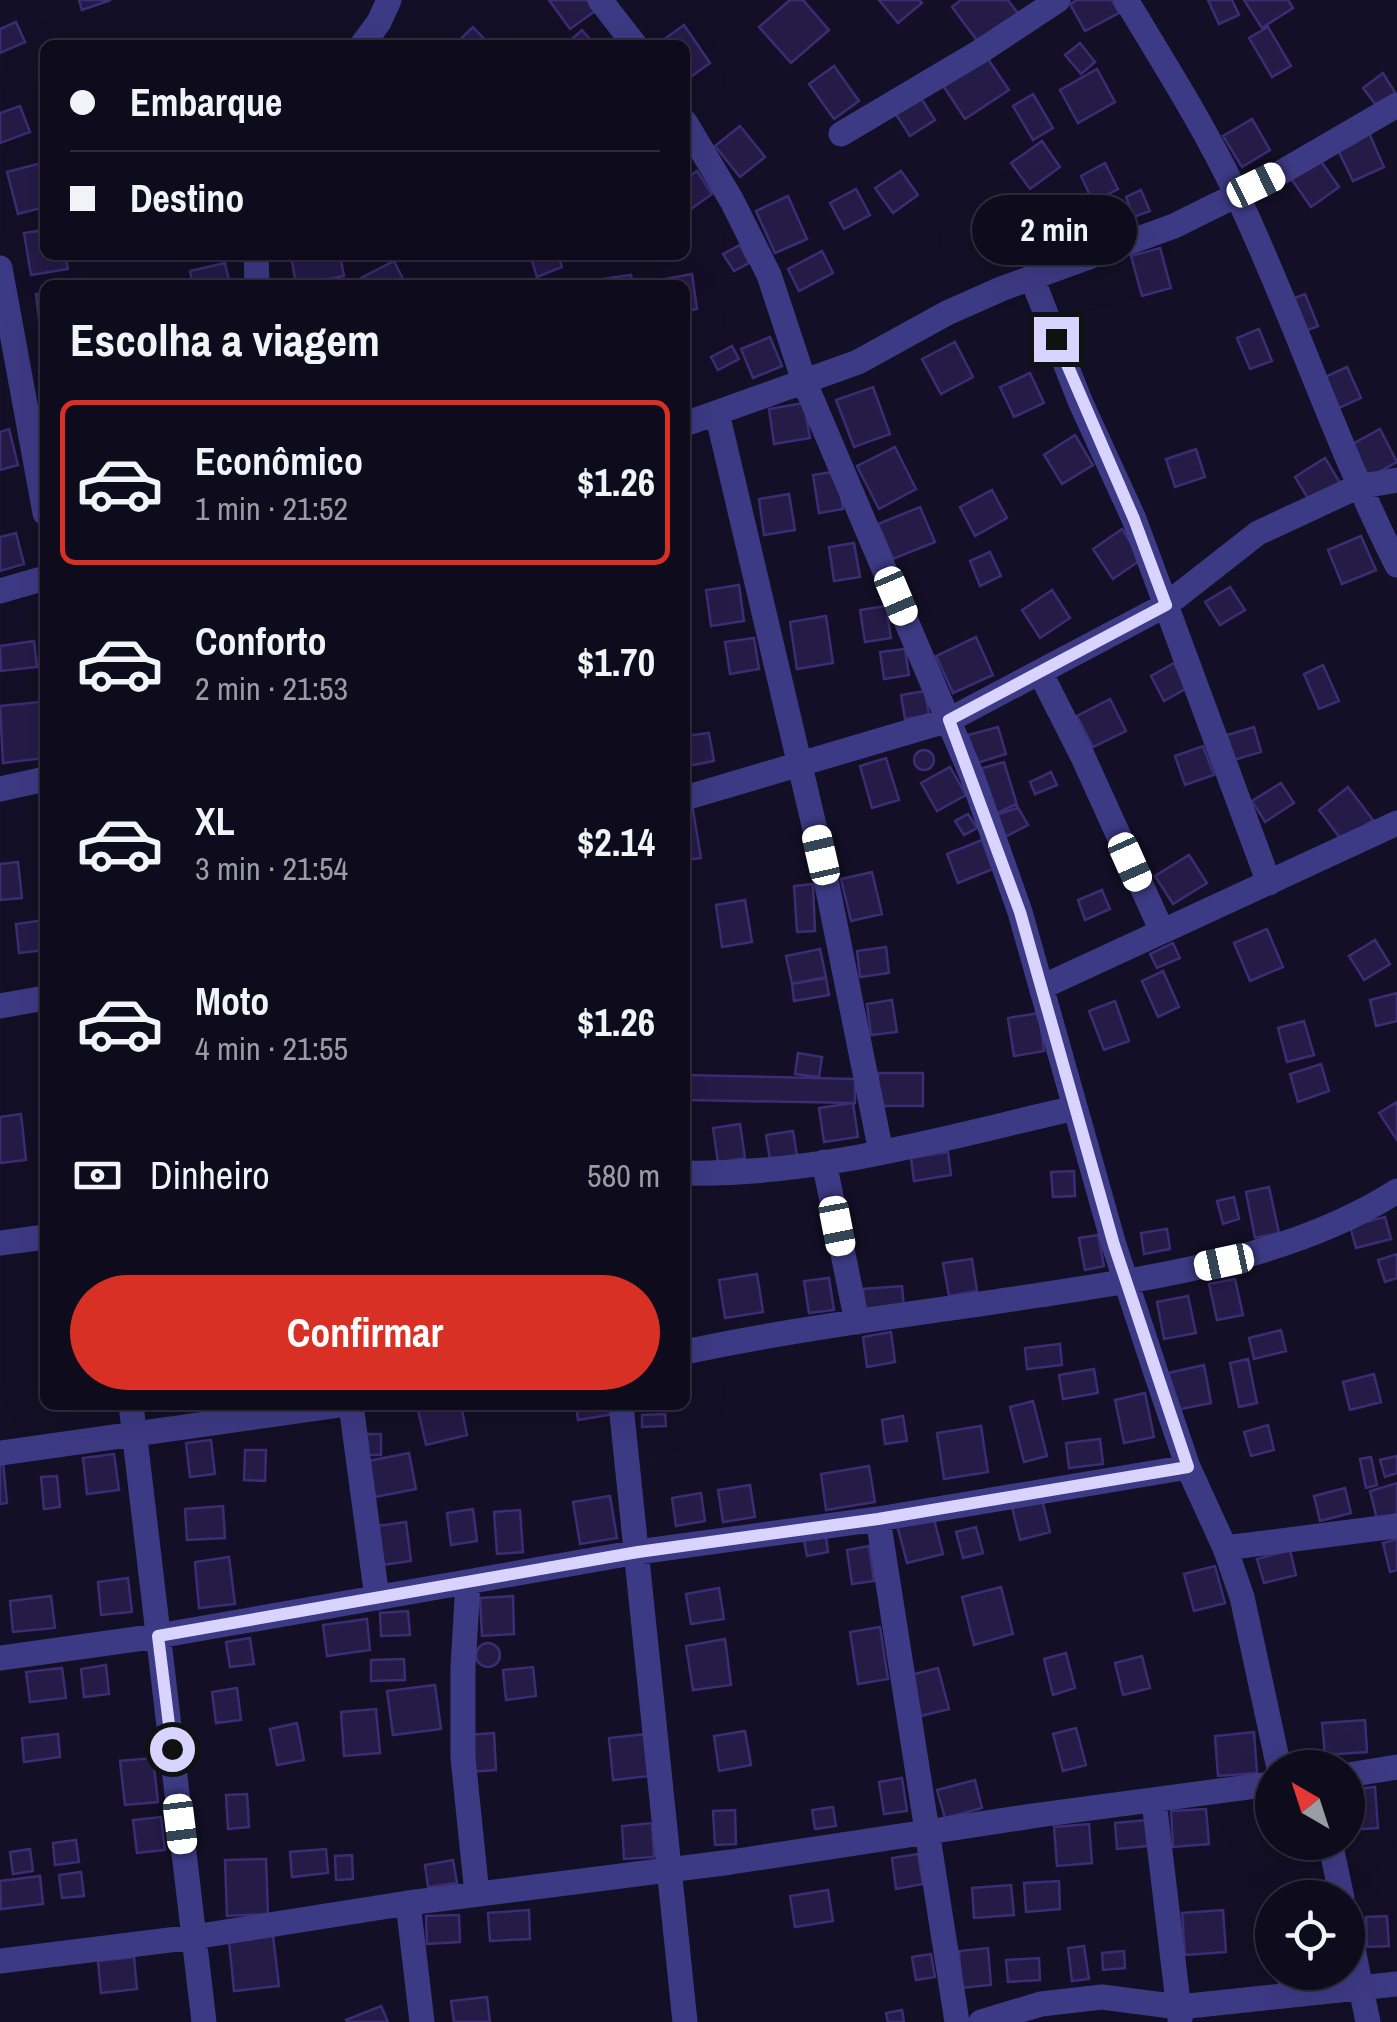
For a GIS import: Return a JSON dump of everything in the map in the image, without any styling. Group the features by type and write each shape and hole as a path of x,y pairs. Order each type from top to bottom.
{"street":[{"path":"366,40 380,22 389,0"},
{"path":"600,0 630,40"},
{"path":"841,134 1058,0"},
{"path":"1126,0 1203,128 1236,195 1357,487 1397,566"},
{"path":"690,422 858,362 947,313 1174,226 1397,105"},
{"path":"690,130 732,201 769,275 804,382 949,720 1020,912 1126,1282 1188,1467 1225,1548 1242,1597 1275,1750"},
{"path":"0,268 4,310 40,488"},
{"path":"1032,278 1080,400 1134,519 1269,883"},
{"path":"717,413 801,766 881,1152"},
{"path":"690,797 949,720 1166,605 1258,534 1357,487 1397,480"},
{"path":"0,591 40,579"},
{"path":"1040,674 1083,757 1162,931"},
{"path":"0,789 40,780"},
{"path":"1042,987 1397,823"},
{"path":"0,1006 40,999"},
{"path":"690,1173 778,1171 1076,1108"},
{"path":"824,1162 856,1322"},
{"path":"690,1351 1126,1282 1224,1262 1323,1228 1372,1207 1397,1191"},
{"path":"0,1243 40,1237"},
{"path":"132,1410 204,2022"},
{"path":"0,1453 304,1410"},
{"path":"352,1410 377,1598"},
{"path":"622,1410 685,2022"},
{"path":"0,1658 158,1636 638,1552 878,1519 1188,1467"},
{"path":"878,1519 957,2022"},
{"path":"1225,1548 1397,1526"},
{"path":"468,1582 462,1667 462,1758 477,1894"},
{"path":"1365,1773 1397,1768"},
{"path":"0,1961 1255,1786"},
{"path":"1154,1801 1180,2014"},
{"path":"408,1903 422,2022"},
{"path":"1365,1988 1397,1984"},
{"path":"981,2022 1042,2004 1102,1997 1180,2014 1354,1990"},
{"path":"1361,1990 1368,2022"}],"building":[{"path":"79,0 111,0 82,10"},
{"path":"549,0 587,0 595,11 570,29"},
{"path":"790,0 803,0 829,30 791,63 759,27"},
{"path":"879,0 919,0 922,3 898,23"},
{"path":"961,0 1008,0 1020,16 981,46 952,7"},
{"path":"1077,0 1112,0 1119,13 1085,31 1070,4"},
{"path":"1208,0 1232,0 1239,15 1219,24"},
{"path":"1244,0 1288,0 1293,8 1262,28"},
{"path":"16,22 25,42 0,53 0,29"},
{"path":"684,25 710,63 690,77 690,40 663,40"},
{"path":"473,27 485,40 459,40"},
{"path":"1268,27 1291,66 1272,77 1249,38"},
{"path":"582,30 591,40 571,40"},
{"path":"1080,43 1095,62 1081,74 1065,55"},
{"path":"986,56 1009,90 965,119 942,84"},
{"path":"834,66 859,101 834,119 809,84"},
{"path":"1097,69 1115,102 1078,123 1060,90"},
{"path":"1383,73 1397,96 1379,109 1363,88"},
{"path":"918,93 935,120 910,136 893,110"},
{"path":"1033,94 1053,128 1033,140 1013,106"},
{"path":"20,106 30,132 0,143 0,113"},
{"path":"1252,119 1270,150 1242,167 1223,136"},
{"path":"740,126 765,157 740,177 715,146"},
{"path":"1369,133 1384,167 1353,181 1337,148"},
{"path":"1042,141 1060,167 1030,189 1011,163"},
{"path":"1318,157 1339,187 1311,207 1290,177"},
{"path":"40,163 40,208 18,214 7,172"},
{"path":"1105,163 1118,189 1093,202 1081,176"},
{"path":"697,171 712,194 690,210 690,176"},
{"path":"901,171 918,195 893,213 875,188"},
{"path":"856,189 870,215 844,229 830,203"},
{"path":"1141,190 1150,211 1134,217 1126,197"},
{"path":"788,196 807,239 775,253 756,211"},
{"path":"40,231 40,260 66,260 68,269 31,275 24,233"},
{"path":"740,245 749,263 734,271 723,254"},
{"path":"1160,248 1171,288 1142,296 1131,256"},
{"path":"822,251 833,273 799,291 788,269"},
{"path":"292,260 341,260 344,276 295,280"},
{"path":"532,260 560,260 562,267 537,277"},
{"path":"394,261 404,280 362,280"},
{"path":"225,263 229,280 192,280 190,271"},
{"path":"692,274 697,309 690,310 690,280 665,279"},
{"path":"631,275 632,280 596,280"},
{"path":"36,294 40,294 40,327"},
{"path":"1305,294 1318,326 1298,334 1284,302"},
{"path":"1259,329 1272,361 1250,369 1237,338"},
{"path":"770,337 782,366 753,378 741,349"},
{"path":"955,342 973,377 941,394 922,359"},
{"path":"732,346 739,359 718,370 711,357"},
{"path":"1347,367 1361,398 1330,412 1316,381"},
{"path":"1030,373 1044,403 1014,417 1000,387"},
{"path":"873,387 890,434 854,447 836,400"},
{"path":"804,403 810,438 774,444 769,409"},
{"path":"9,429 18,465 0,470 0,432"},
{"path":"1380,429 1397,462 1364,480 1347,447"},
{"path":"1075,435 1093,465 1062,484 1044,455"},
{"path":"895,447 916,489 879,509 857,466"},
{"path":"1196,449 1205,477 1175,487 1166,459"},
{"path":"1325,458 1342,486 1312,505 1295,477"},
{"path":"838,471 843,509 819,513 813,475"},
{"path":"992,490 1007,518 975,536 960,507"},
{"path":"789,494 795,530 764,535 759,499"},
{"path":"920,507 935,542 893,559 878,524"},
{"path":"1122,529 1142,559 1113,579 1093,549"},
{"path":"16,533 24,564 0,571 0,537"},
{"path":"1361,536 1376,570 1342,584 1328,550"},
{"path":"854,543 860,577 834,581 829,547"},
{"path":"990,552 1001,576 980,586 970,561"},
{"path":"739,585 744,621 711,626 706,590"},
{"path":"1230,587 1245,610 1220,625 1205,602"},
{"path":"1052,590 1070,618 1040,638 1022,610"},
{"path":"886,606 891,638 865,642 860,610"},
{"path":"826,616 833,663 797,669 790,622"},
{"path":"976,637 993,675 953,693 936,656"},
{"path":"754,638 759,669 730,674 725,642"},
{"path":"34,641 37,667 1,671 0,646"},
{"path":"905,649 909,675 884,679 880,652"},
{"path":"1174,663 1187,688 1164,701 1151,676"},
{"path":"1323,665 1339,701 1319,709 1304,674"},
{"path":"925,691 929,715 905,719 901,695"},
{"path":"1110,699 1126,731 1093,747 1077,716"},
{"path":"39,702 40,759 3,763 0,706"},
{"path":"998,727 1006,754 977,763 968,735"},
{"path":"1254,727 1261,752 1234,760 1227,735"},
{"path":"709,733 714,761 690,766 690,735"},
{"path":"1203,746 1214,775 1185,785 1175,756"},
{"path":"924,750 934,760 924,770 914,760"},
{"path":"886,758 899,800 872,808 860,766"},
{"path":"1004,762 1018,808 993,816 979,769"},
{"path":"950,767 966,795 937,811 921,783"},
{"path":"1051,772 1057,785 1035,794 1030,782"},
{"path":"1281,783 1294,803 1265,822 1252,801"},
{"path":"1348,787 1373,820 1343,842 1319,810"},
{"path":"1016,804 1028,825 1003,838 992,816"},
{"path":"693,810 701,858 690,859"},
{"path":"968,814 977,828 964,835 955,821"},
{"path":"982,840 993,869 958,883 947,854"},
{"path":"1189,855 1207,883 1173,904 1155,876"},
{"path":"18,862 22,898 0,900 0,864"},
{"path":"872,872 882,914 851,921 841,879"},
{"path":"813,884 815,931 797,932 794,886"},
{"path":"1102,890 1110,909 1085,920 1078,900"},
{"path":"745,900 752,942 722,947 716,905"},
{"path":"40,921 40,951 19,953 16,924"},
{"path":"1267,929 1283,967 1250,981 1234,943"},
{"path":"1375,940 1390,964 1364,980 1349,956"},
{"path":"1173,943 1180,958 1157,968 1150,954"},
{"path":"886,947 889,973 860,977 857,951"},
{"path":"820,949 826,977 792,984 786,956"},
{"path":"1163,971 1179,1007 1158,1017 1142,981"},
{"path":"826,978 829,995 794,1001 792,984"},
{"path":"1397,993 1397,1021 1376,1026 1370,1000"},
{"path":"892,1000 897,1032 871,1035 867,1004"},
{"path":"1115,1001 1129,1041 1104,1050 1089,1011"},
{"path":"1039,1013 1044,1051 1014,1056 1008,1018"},
{"path":"1304,1021 1314,1055 1287,1062 1278,1028"},
{"path":"798,1053 822,1057 819,1077 795,1074"},
{"path":"1321,1064 1329,1091 1298,1102 1290,1074"},
{"path":"878,1073 923,1073 923,1106 877,1106"},
{"path":"690,1075 855,1079 855,1103 690,1100"},
{"path":"1397,1102 1397,1140 1379,1113"},
{"path":"853,1103 858,1137 824,1142 819,1108"},
{"path":"21,1114 26,1160 0,1163 0,1117"},
{"path":"740,1124 745,1158 718,1163 713,1128"},
{"path":"793,1131 797,1156 770,1160 766,1135"},
{"path":"948,1152 951,1175 914,1181 911,1158"},
{"path":"1074,1171 1075,1196 1053,1197 1051,1172"},
{"path":"1269,1187 1279,1233 1255,1238 1246,1192"},
{"path":"1234,1197 1239,1219 1223,1224 1217,1201"},
{"path":"1385,1217 1391,1239 1356,1248 1350,1226"},
{"path":"1167,1229 1170,1249 1144,1254 1141,1233"},
{"path":"1098,1235 1104,1266 1085,1270 1079,1238"},
{"path":"1397,1254 1397,1278 1385,1282 1378,1260"},
{"path":"972,1259 977,1291 949,1296 943,1263"},
{"path":"757,1274 763,1312 725,1318 719,1280"},
{"path":"829,1278 834,1310 809,1313 804,1281"},
{"path":"1235,1279 1243,1315 1217,1320 1209,1284"},
{"path":"902,1286 904,1308 865,1311 863,1289"},
{"path":"1188,1296 1196,1333 1164,1339 1157,1302"},
{"path":"1281,1330 1286,1351 1254,1359 1249,1338"},
{"path":"891,1332 895,1362 867,1367 863,1337"},
{"path":"1060,1344 1062,1365 1027,1369 1025,1348"},
{"path":"1248,1359 1257,1403 1239,1407 1230,1363"},
{"path":"1204,1365 1211,1403 1176,1410 1168,1373"},
{"path":"1094,1369 1098,1393 1063,1399 1059,1375"},
{"path":"1374,1374 1381,1402 1350,1410 1343,1382"},
{"path":"1145,1393 1154,1437 1124,1443 1115,1400"},
{"path":"1033,1401 1047,1456 1024,1462 1010,1407"},
{"path":"418,1410 462,1410 467,1435 426,1445"},
{"path":"577,1410 613,1410 614,1414 578,1420"},
{"path":"665,1414 666,1426 642,1427 642,1415"},
{"path":"903,1416 907,1441 885,1444 882,1420"},
{"path":"1268,1425 1274,1450 1251,1456 1244,1432"},
{"path":"981,1426 988,1472 944,1479 937,1433"},
{"path":"364,1434 381,1434 381,1455 364,1455"},
{"path":"1100,1439 1103,1464 1069,1468 1066,1443"},
{"path":"211,1440 215,1474 190,1477 186,1443"},
{"path":"245,1450 266,1450 265,1481 244,1480"},
{"path":"409,1453 416,1489 375,1497 368,1461"},
{"path":"114,1454 119,1490 87,1494 83,1458"},
{"path":"1397,1456 1397,1473 1385,1477 1380,1460"},
{"path":"1371,1457 1377,1485 1366,1488 1360,1459"},
{"path":"3,1462 7,1503 0,1504 0,1463"},
{"path":"869,1466 875,1502 826,1510 821,1474"},
{"path":"57,1476 60,1507 44,1509 41,1477"},
{"path":"1397,1483 1397,1514 1377,1519 1370,1491"},
{"path":"750,1485 755,1517 723,1522 718,1490"},
{"path":"1345,1488 1351,1513 1320,1521 1314,1496"},
{"path":"701,1493 705,1521 676,1526 672,1498"},
{"path":"610,1496 617,1538 580,1544 573,1502"},
{"path":"1042,1499 1050,1532 1020,1540 1012,1507"},
{"path":"223,1506 225,1538 187,1540 185,1509"},
{"path":"473,1509 477,1541 451,1545 447,1513"},
{"path":"520,1510 523,1552 497,1554 494,1512"},
{"path":"933,1515 943,1554 907,1563 897,1525"},
{"path":"406,1522 411,1561 382,1565 377,1526"},
{"path":"976,1527 983,1553 963,1558 956,1532"},
{"path":"826,1537 828,1552 807,1556 804,1540"},
{"path":"1397,1539 1397,1570 1390,1572 1383,1543"},
{"path":"869,1546 874,1581 852,1584 847,1550"},
{"path":"1290,1550 1296,1575 1264,1583 1257,1559"},
{"path":"229,1557 235,1604 199,1608 195,1562"},
{"path":"1215,1566 1225,1603 1194,1611 1184,1574"},
{"path":"128,1578 132,1612 101,1615 98,1582"},
{"path":"1001,1587 1013,1634 974,1645 962,1597"},
{"path":"719,1588 724,1619 691,1624 686,1594"},
{"path":"51,1596 55,1628 13,1632 10,1601"},
{"path":"513,1596 514,1634 482,1636 480,1598"},
{"path":"408,1611 410,1635 381,1636 380,1613"},
{"path":"367,1619 370,1650 327,1656 323,1625"},
{"path":"880,1627 888,1679 858,1684 850,1632"},
{"path":"250,1638 254,1664 230,1667 226,1642"},
{"path":"725,1639 731,1685 693,1690 686,1646"},
{"path":"488,1643 500,1655 488,1667 476,1655"},
{"path":"1066,1653 1075,1688 1053,1695 1044,1659"},
{"path":"1142,1656 1150,1688 1123,1695 1115,1663"},
{"path":"404,1659 405,1680 371,1681 371,1660"},
{"path":"106,1665 109,1694 84,1697 81,1669"},
{"path":"533,1667 536,1696 506,1700 503,1670"},
{"path":"62,1668 66,1698 30,1702 26,1672"},
{"path":"938,1668 949,1709 921,1716 911,1675"},
{"path":"435,1685 441,1729 393,1735 387,1691"},
{"path":"237,1688 241,1720 216,1723 212,1692"},
{"path":"376,1709 380,1753 344,1756 341,1712"},
{"path":"1365,1720 1367,1752 1325,1750 1322,1723"},
{"path":"297,1723 304,1760 277,1765 270,1729"},
{"path":"1076,1728 1086,1765 1063,1771 1053,1734"},
{"path":"745,1731 751,1765 719,1771 714,1736"},
{"path":"1254,1732 1255,1773 1218,1776 1215,1736"},
{"path":"494,1733 496,1770 469,1772 467,1735"},
{"path":"58,1734 60,1757 24,1762 22,1738"},
{"path":"647,1734 650,1776 613,1780 609,1738"},
{"path":"153,1758 158,1802 125,1805 120,1761"},
{"path":"902,1778 907,1811 884,1814 879,1782"},
{"path":"975,1780 982,1808 945,1818 937,1790"},
{"path":"1375,1787 1378,1828 1365,1829 1365,1788"},
{"path":"247,1794 249,1827 228,1829 226,1795"},
{"path":"833,1807 836,1826 815,1829 812,1810"},
{"path":"1206,1809 1209,1844 1173,1847 1171,1811"},
{"path":"735,1810 736,1844 715,1845 713,1811"},
{"path":"161,1817 165,1850 137,1853 133,1820"},
{"path":"1147,1820 1148,1846 1117,1849 1115,1823"},
{"path":"652,1823 654,1857 624,1859 622,1826"},
{"path":"1089,1824 1092,1863 1057,1866 1054,1827"},
{"path":"76,1840 79,1862 55,1865 53,1843"},
{"path":"30,1849 33,1871 13,1874 10,1852"},
{"path":"326,1849 328,1873 292,1877 290,1852"},
{"path":"918,1854 923,1884 896,1889 892,1858"},
{"path":"352,1855 353,1879 336,1880 335,1856"},
{"path":"266,1859 268,1914 227,1916 225,1860"},
{"path":"453,1860 457,1883 428,1887 425,1865"},
{"path":"81,1872 84,1896 62,1898 59,1875"},
{"path":"40,1876 43,1904 1,1909 0,1881"},
{"path":"1059,1881 1060,1909 1026,1912 1024,1883"},
{"path":"1011,1885 1014,1915 974,1918 972,1888"},
{"path":"828,1890 833,1921 795,1927 790,1896"},
{"path":"529,1910 530,1939 490,1941 488,1913"},
{"path":"1223,1910 1226,1952 1185,1955 1182,1913"},
{"path":"459,1915 460,1942 427,1944 426,1916"},
{"path":"1387,1916 1389,1946 1367,1947 1366,1917"},
{"path":"273,1936 279,1986 234,1991 229,1942"},
{"path":"1084,1946 1089,1979 1072,1981 1068,1948"},
{"path":"988,1948 991,1985 961,1988 959,1951"},
{"path":"1124,1951 1125,1968 1103,1970 1102,1953"},
{"path":"931,1954 935,1977 916,1980 912,1957"},
{"path":"134,1957 137,1989 101,1993 98,1961"},
{"path":"1039,1958 1040,1980 1008,1982 1006,1960"},
{"path":"487,1997 490,2022 454,2022 451,2001"},
{"path":"381,2006 388,2022 346,2020"},
{"path":"902,2010 904,2022 888,2022 886,2013"}],"route":[{"path":"172,1749 158,1636 638,1552 878,1519 1188,1467 1114,1245 1020,912 949,720 1166,605 1134,519 1056,339"}]}
